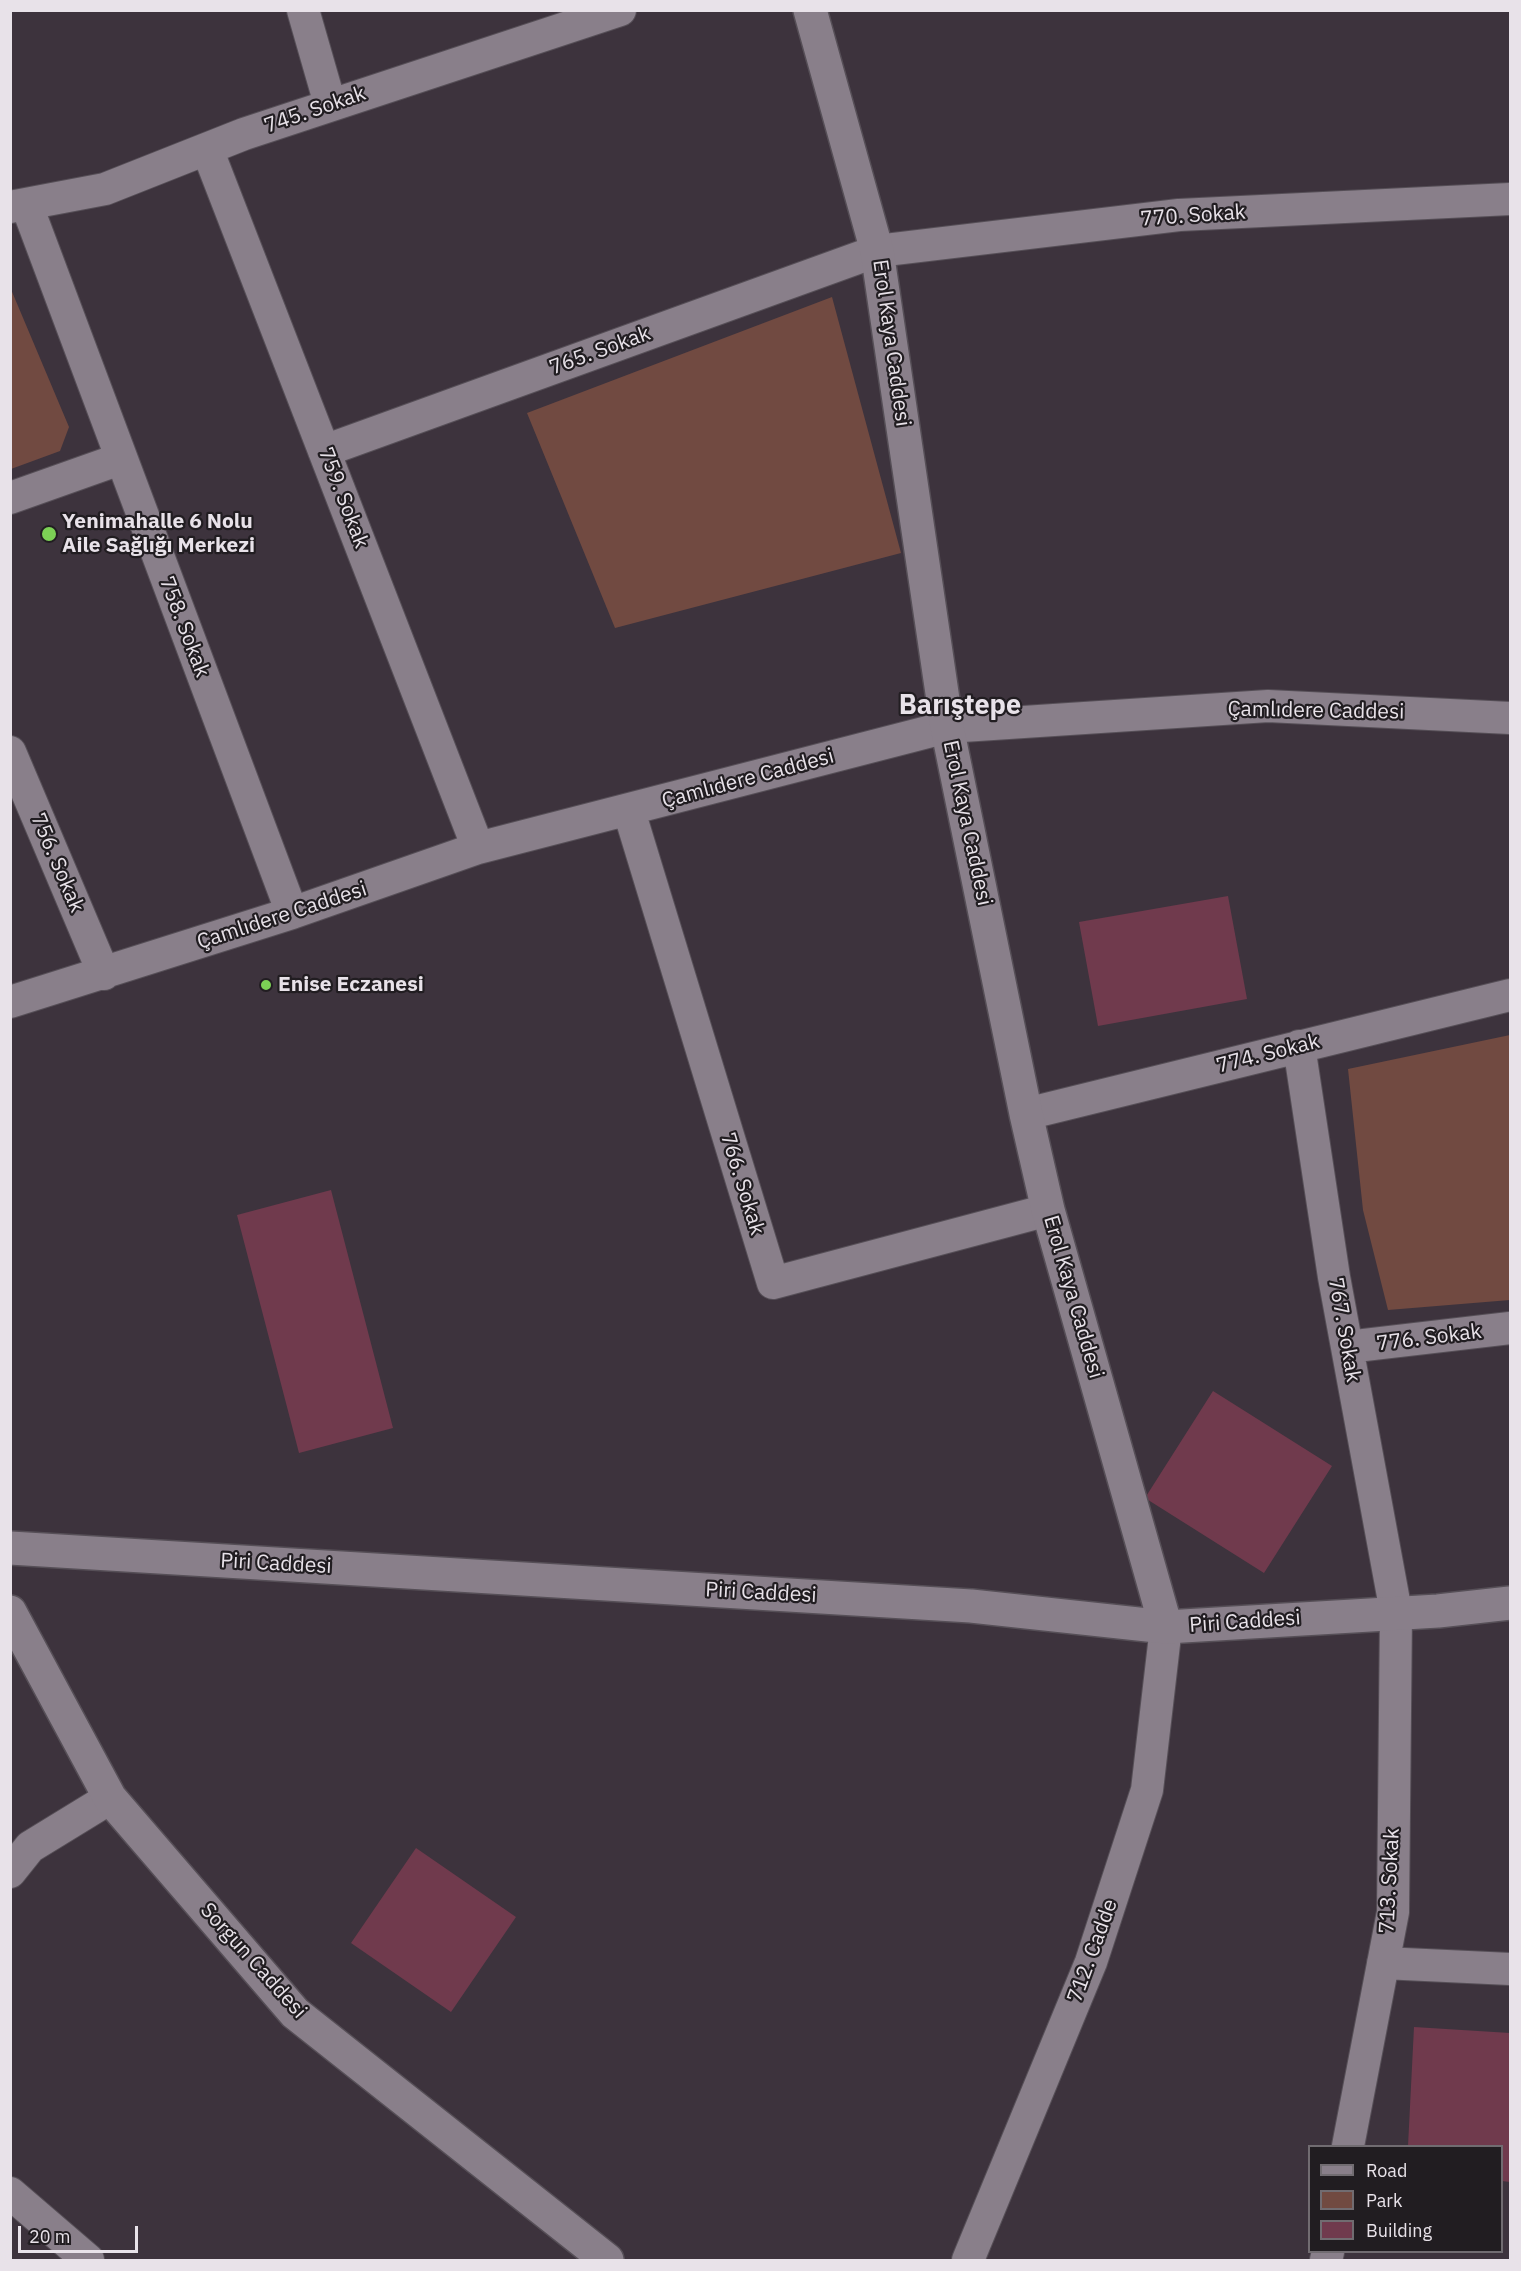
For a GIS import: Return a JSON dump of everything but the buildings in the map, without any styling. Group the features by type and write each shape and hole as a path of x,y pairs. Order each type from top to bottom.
{"street":[{"path":"303,10 330,104"},
{"name":"745. Sokak","path":"19,207 105,189 330,104 620,10"},
{"name":"Erol Kaya Caddesi","path":"810,10 877,251 947,727 1026,1114 1048,1210 1166,1627"},
{"name":"759. Sokak","path":"207,149 478,848"},
{"name":"770. Sokak","path":"877,251 1179,215 1510,199"},
{"name":"758. Sokak","path":"19,207 120,459 292,914"},
{"name":"765. Sokak","path":"324,451 877,251"},
{"path":"10,498 120,459"},
{"name":"Çamlıdere Caddesi","path":"10,1002 292,914 478,848 947,727 1268,706 1510,718"},
{"name":"756. Sokak","path":"10,752 104,974"},
{"name":"766. Sokak","path":"628,811 772,1283 1048,1210"},
{"name":"774. Sokak","path":"1026,1114 1510,995"},
{"name":"767. Sokak","path":"1299,1046 1347,1347 1396,1612"},
{"name":"776. Sokak","path":"1347,1347 1510,1328"},
{"name":"Piri Caddesi","path":"10,1548 971,1606 1166,1627 1438,1611 1510,1603"},
{"name":"Sorgun Caddesi","path":"10,1612 110,1798 296,2013 607,2260"},
{"name":"713. Sokak","path":"1348,2145 1393,1911 1396,1612"},
{"name":"712. Cadde","path":"968,2260 1091,1962 1147,1790 1166,1627"},
{"path":"10,1872 30,1847 110,1798"},
{"path":"1383,1963 1510,1969"},
{"path":"10,2193 87,2260"}],"green space":[{"path":"10,287 69,427 60,451 11,469"},
{"path":"832,297 901,553 615,628 527,413"},
{"path":"1510,1035 1510,1300 1388,1310 1363,1210 1348,1069"}],"place":[{"name":"Yenimahalle 6 Nolu Aile Sağlığı Merkezi","path":"49,534"},
{"name":"Enise Eczanesi","path":"266,985"}],"district":[{"name":"Barıştepe","path":"960,706"}]}
